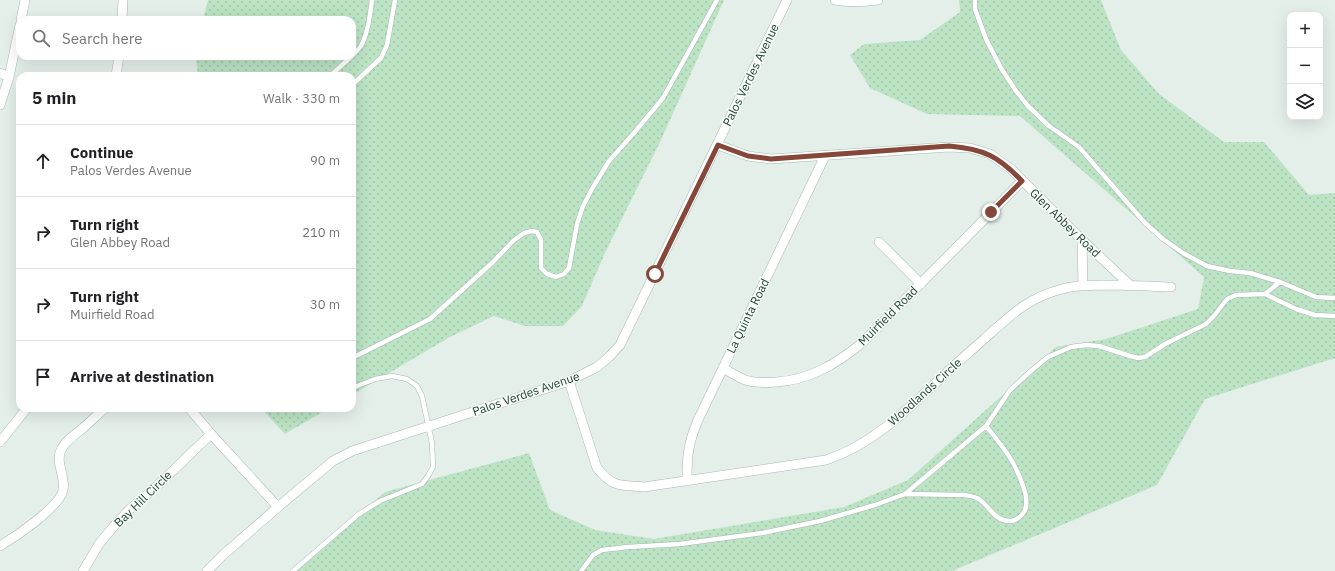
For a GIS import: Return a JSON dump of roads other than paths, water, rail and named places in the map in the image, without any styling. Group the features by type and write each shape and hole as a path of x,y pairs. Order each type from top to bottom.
{"street":[{"path":"22,16 25,0"},
{"path":"122,16 123,0"},
{"name":"Palos Verdes Avenue","path":"207,571 278,506 333,462 346,454 569,381 597,367 609,357 620,345 787,0"},
{"path":"835,0 848,2 878,0"},
{"path":"0,105 9,77 16,44"},
{"path":"117,72 118,60"},
{"path":"0,73 9,77"},
{"name":"Glen Abbey Road","path":"718,145 748,156 771,159 949,146 970,148 990,154 1011,169 1082,240 1130,285"},
{"name":"La Quinta Road","path":"687,480 687,452 691,436 825,156"},
{"name":"Muirfield Road","path":"724,368 745,380 763,383 791,381 815,374 843,358 862,343 1022,181"},
{"path":"1082,240 1082,286"},
{"path":"879,242 921,284"},
{"name":"Woodlands Circle","path":"569,381 597,468 605,478 615,485 644,487 826,460 838,456 869,438 898,418 1009,316 1025,304 1044,294 1063,288 1082,286 1130,285 1171,287"},
{"path":"0,442 24,412"},
{"path":"0,546 55,506 63,490 63,481 59,462 60,451 65,443 100,412"},
{"path":"192,412 210,434 278,506"},
{"name":"Bay Hill Circle","path":"83,571 99,544 119,521 210,434"}],"lane":[{"path":"356,52 360,47 366,34 372,0"},
{"path":"356,81 381,58 387,45 395,0"},
{"path":"356,356 430,319 524,233 532,231 537,232 541,240 541,268 547,274 556,277 564,274 569,268 577,224 583,206 592,189 609,161 663,98 717,0"},
{"path":"975,0 976,9 986,39 1001,68 1016,91 1028,106 1049,126 1079,147 1145,223 1163,239 1183,253 1207,266 1230,271 1250,273 1280,282 1316,297 1335,298"},
{"path":"334,72 348,60"},
{"path":"1265,294 1280,282"},
{"path":"581,571 593,555 602,550 680,544 762,533 820,521 875,506 904,494 986,426 1010,390 1048,357 1071,347 1086,345 1099,346 1138,358 1145,357 1164,344 1206,324 1227,299 1236,294 1265,294 1296,309 1315,315 1335,316"},
{"path":"293,571 359,514 380,501 422,484 433,467 432,442 422,396 417,386 407,379 392,376 375,378 356,386"},
{"path":"904,494 973,496 979,499 995,516 1002,520 1010,521 1018,519 1024,513 1027,499 1019,475 1014,462 986,426"}]}
